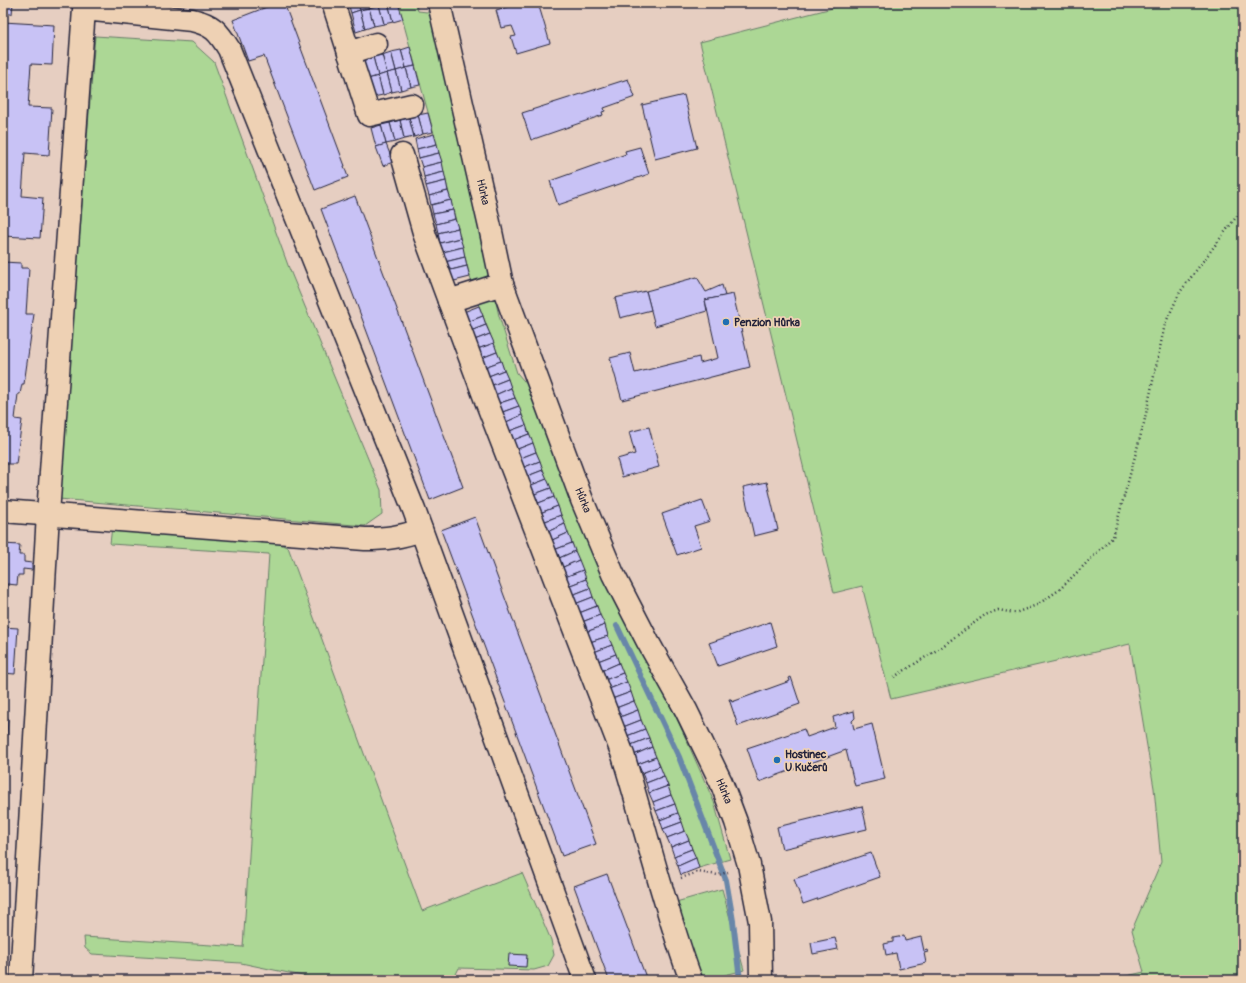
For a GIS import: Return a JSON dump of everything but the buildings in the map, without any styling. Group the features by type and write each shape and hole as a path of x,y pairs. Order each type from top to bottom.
{"street":[{"path":"333,3 369,115 412,105"},
{"name":"Hůrka","path":"439,3 489,219 502,284 577,485 614,574 638,624 686,710 721,782 736,822 749,865 760,922 761,980"},
{"path":"21,980 48,514 84,9 192,20 205,23 221,36 229,49 421,530 585,980"},
{"path":"349,53 376,44"},
{"path":"402,155 425,236 485,398 623,755 659,881 691,980"},
{"path":"449,301 502,284"},
{"path":"3,511 365,539 384,539 402,536 421,530"}],"path":[{"path":"894,677 940,648 985,615 998,610 1015,612 1037,605 1059,590 1113,537 1144,423 1165,324 1180,292 1243,208"},
{"path":"659,881 669,878 682,878 698,872 718,875 732,871"}],"green space":[{"path":"398,3 415,3 418,11 436,13 466,171 499,316 517,373 530,388 596,559 678,721 714,802 730,859 699,868 479,306 470,277 434,134"},
{"path":"848,3 1243,3 1243,980 1109,980 1144,972 1132,930 1161,862 1154,788 1130,644 891,699 862,586 834,593 700,42"},
{"path":"95,36 192,42 214,62 289,268 381,490 382,514 365,526 59,499"},
{"path":"112,526 261,537 288,547 422,911 522,873 551,940 554,955 548,966 534,970 459,968 453,980 322,980 241,963 92,954 85,948 84,937 243,947 269,554 110,544"},
{"path":"722,889 744,970 707,980 698,980 676,902"}],"waterway":[{"path":"617,626 679,757 726,880 733,921 740,980"}],"place":[{"name":"Penzion Hůrka","path":"726,322"},
{"name":"Hostinec U Kučerů","path":"777,760"}]}
